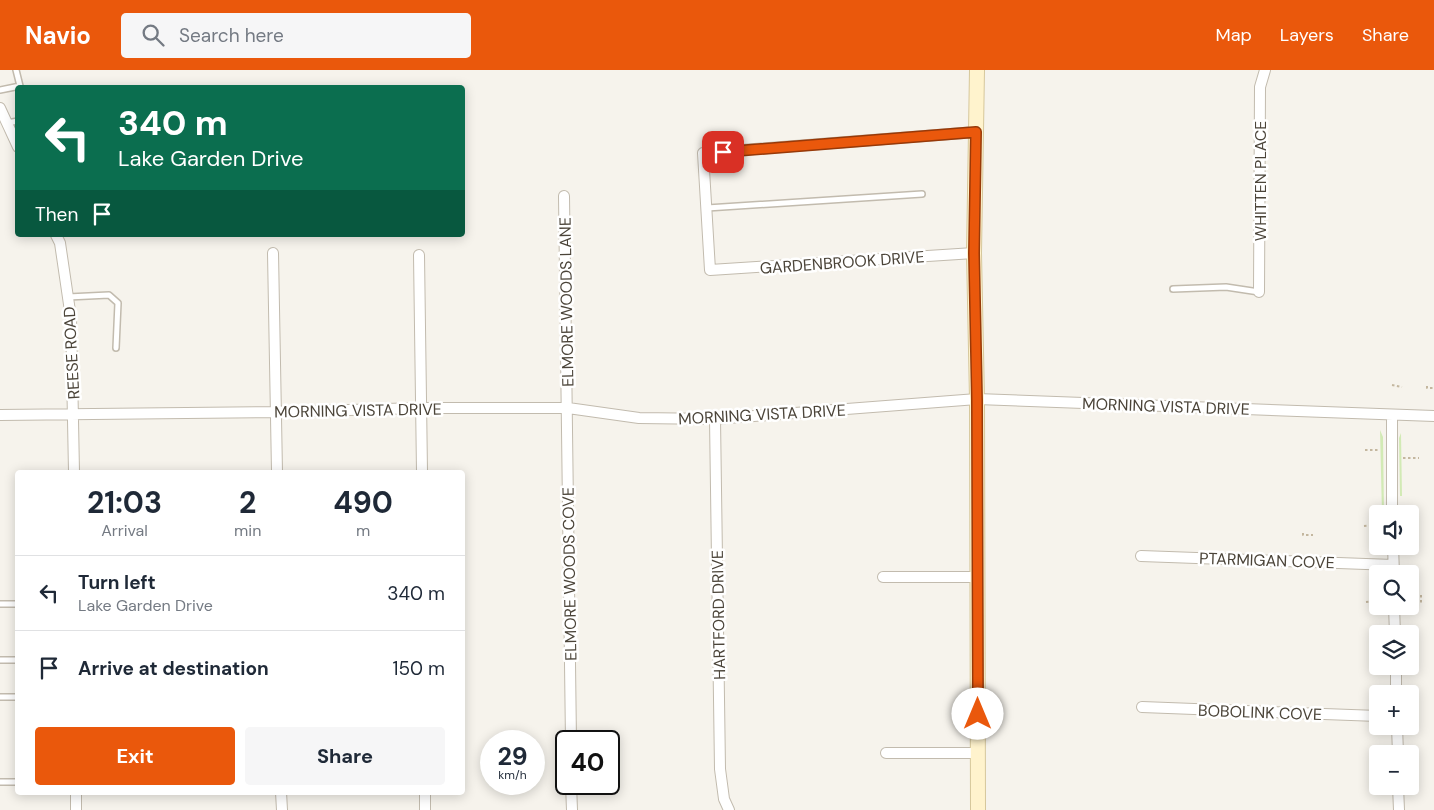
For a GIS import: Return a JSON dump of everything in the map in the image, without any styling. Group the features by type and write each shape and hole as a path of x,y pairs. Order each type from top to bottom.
{"street":[{"path":"977,70 974,253 977,400 978,810"},
{"name":"WHITTEN PLACE","path":"1260,292 1260,87 1264,70"},
{"path":"0,108 12,122 15,134"},
{"path":"706,208 703,153 976,132"},
{"name":"ELMORE WOODS LANE","path":"564,196 568,408"},
{"name":"GARDENBROOK DRIVE","path":"706,208 710,270 974,253"},
{"name":"REESE ROAD","path":"57,237 60,243 71,318 74,470"},
{"path":"274,253 277,470"},
{"path":"419,255 422,470"},
{"name":"MORNING VISTA DRIVE","path":"0,415 276,412 421,408 568,408 639,418 715,419 977,400 1434,416"},
{"name":"ELMORE WOODS COVE","path":"568,408 571,730"},
{"path":"1392,414 1392,505"},
{"name":"HARTFORD DRIVE","path":"715,419 720,769 724,799 728,810"},
{"name":"PTARMIGAN COVE","path":"1141,556 1369,569"},
{"path":"883,577 978,577"},
{"name":"BOBOLINK COVE","path":"1142,707 1369,716"},
{"path":"886,754 979,753"},
{"path":"76,795 76,810"},
{"path":"281,795 282,810"},
{"path":"425,795 425,810"},
{"path":"572,795 572,810"},
{"path":"1398,795 1399,810"}],"lane":[{"path":"16,70 20,85"},
{"path":"0,90 15,87"},
{"path":"706,208 922,194"},
{"path":"1173,289 1226,287 1260,292"},
{"path":"68,297 110,295 118,303 116,348"},
{"path":"0,604 15,604"},
{"path":"0,660 15,660"},
{"path":"0,697 15,697"},
{"path":"0,782 15,782"}],"path":[{"path":"1392,386 1402,387"},
{"path":"1427,386 1427,388 1434,388"},
{"path":"1365,450 1379,450"},
{"path":"1403,458 1419,458"},
{"path":"1364,526 1369,526"},
{"path":"1302,534 1313,535"},
{"path":"1421,595 1421,605"}],"green space":[{"path":"1380,430 1383,437 1384,505 1382,505"},
{"path":"1401,433 1402,496 1400,496 1399,438"}],"route":[{"path":"723,152 976,132 974,253 977,400 978,714"}]}
